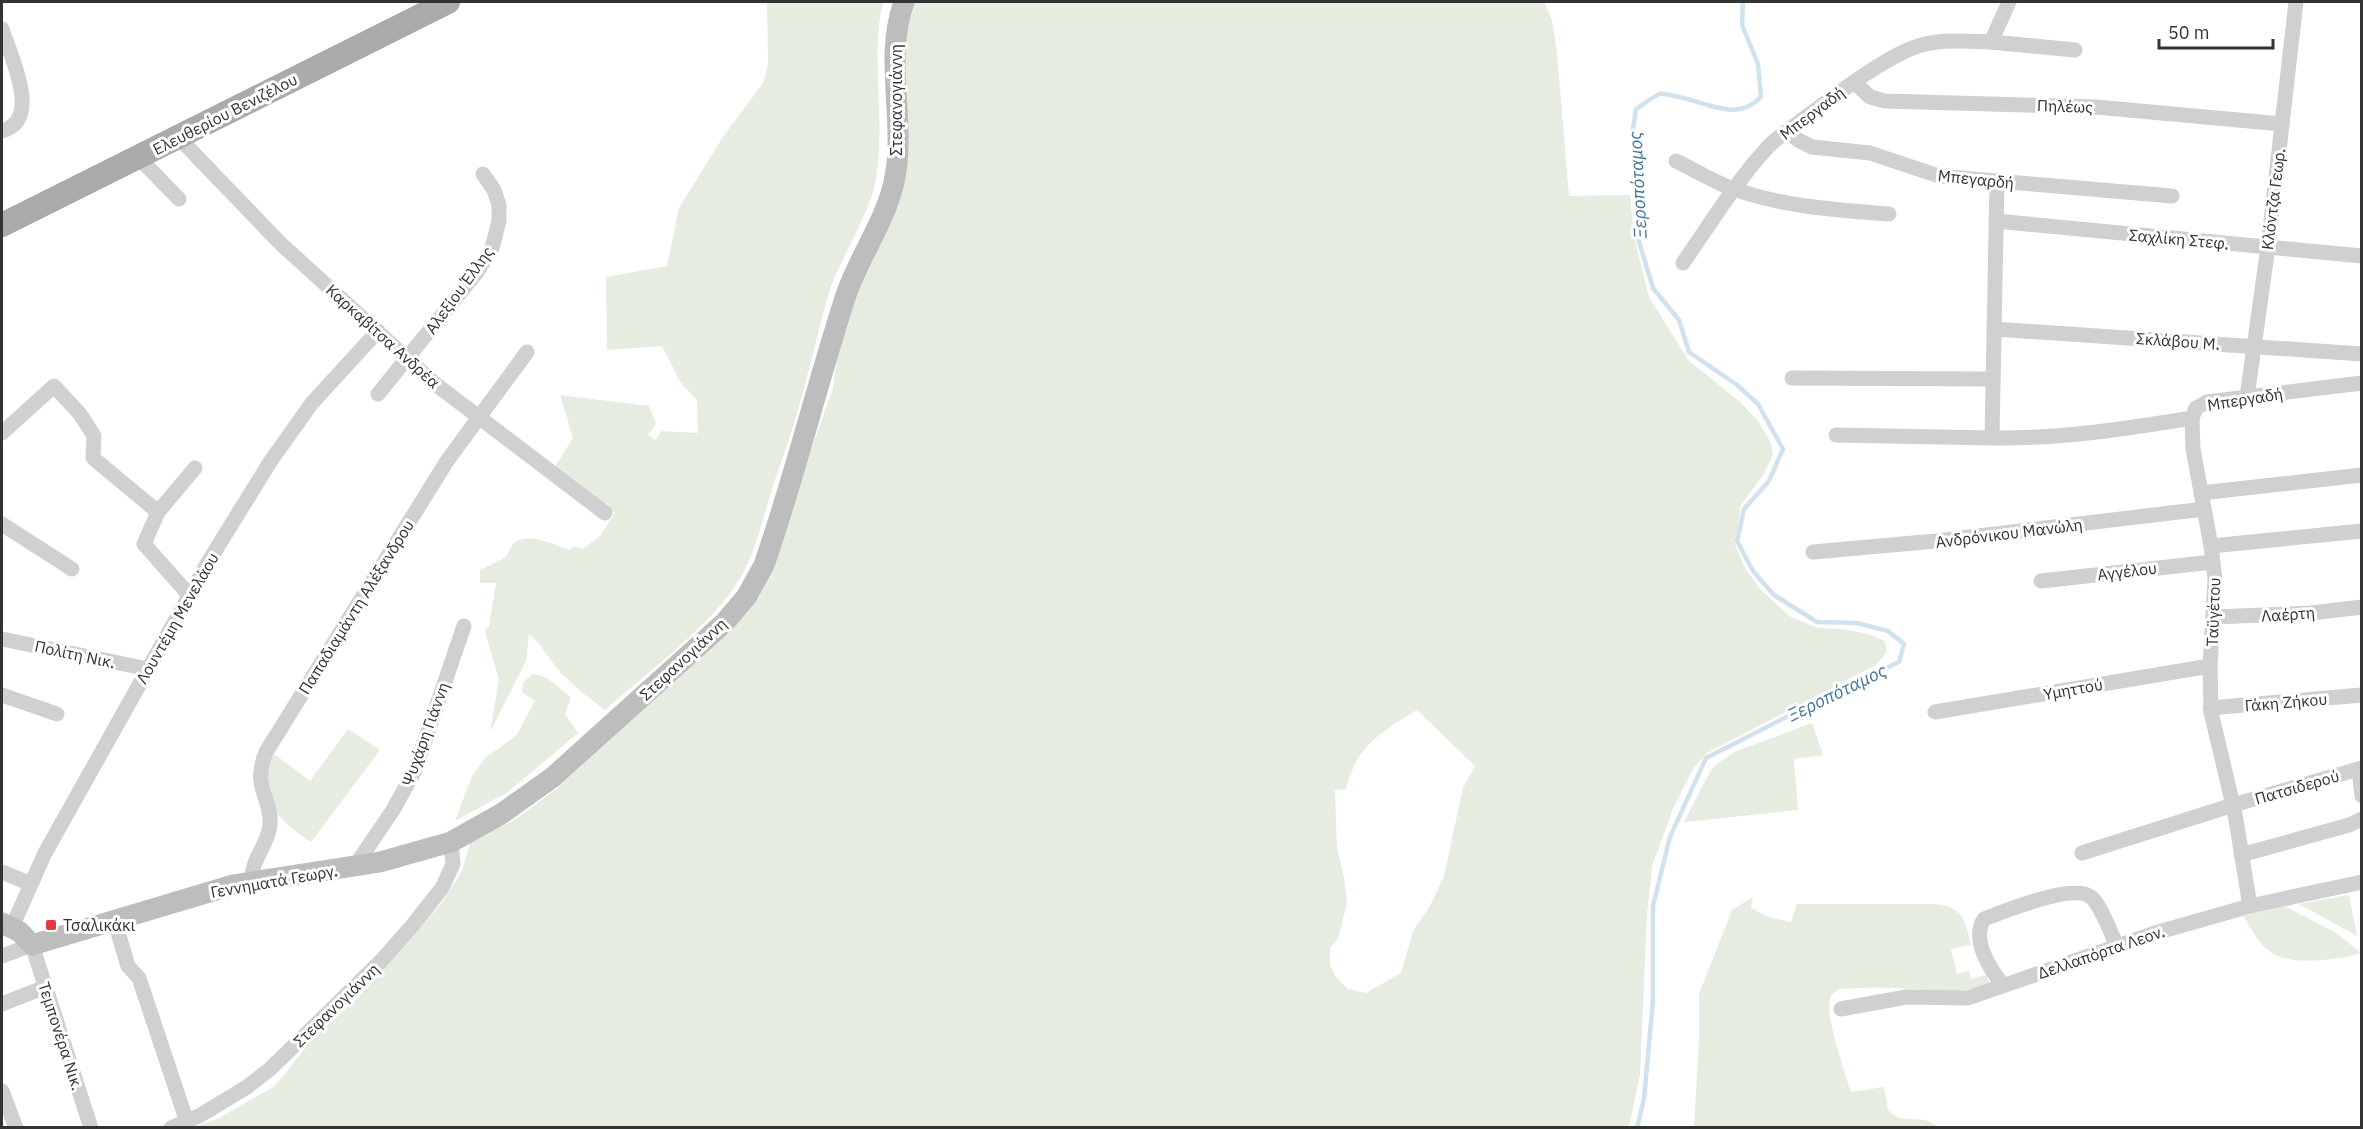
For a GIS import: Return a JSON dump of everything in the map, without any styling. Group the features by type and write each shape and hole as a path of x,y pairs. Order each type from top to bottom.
{"main road":[{"name":"Ελευθερίου Βενιζέλου","path":"2,225 448,2"}],"street":[{"name":"Στεφανογιάννη","path":"171,1128 235,1096 270,1069 381,961 442,888 453,864 451,842 501,814 566,766 725,622 756,581 774,534 845,298 891,192 897,150 895,46 897,27 904,2"},
{"path":"1992,42 2009,2"},
{"name":"Κλόντζα Γεωρ.","path":"2247,397 2268,247 2296,2"},
{"path":"2,29 20,83 22,102 19,119 14,125 2,131"},
{"name":"Μπεργαδή","path":"1683,263 1733,189 1768,147 1854,82 1910,49 1944,42 1992,42 2075,50"},
{"name":"Πηλέως","path":"1854,82 1870,97 1885,101 2107,108 2282,124"},
{"name":"Μπεγαρδή","path":"1788,131 1798,140 1817,148 1870,153 1939,176 2172,196"},
{"name":"Καρκαβίτσα Ανδρέα","path":"179,138 280,243 408,359 478,418 605,513"},
{"path":"139,158 179,199"},
{"path":"1676,161 1733,189 1796,205 1889,214"},
{"name":"Αλεξίου Έλλης","path":"378,394 477,272 492,248 499,220 499,205 494,190 483,174"},
{"path":"1992,438 1997,182"},
{"name":"Σαχλίκη Στεφ.","path":"1996,221 2361,256"},
{"name":"Σκλάβου Μ.","path":"1994,329 2361,354"},
{"name":"Λουντέμη Μενελάου","path":"7,925 32,884 45,853 189,596 270,462 312,403 378,331"},
{"name":"Παπαδιαμάντη Αλέξανδρου","path":"252,882 252,868 270,825 269,812 260,780 266,752 433,484 527,352"},
{"path":"1792,378 1993,379"},
{"name":"Μπεργαδή","path":"1836,435 1992,438 2080,435 2192,418 2196,408 2204,404 2361,383"},
{"path":"2,433 54,386 80,414 94,436 93,458 158,512"},
{"name":"Ταϋγέτου","path":"2192,418 2193,449 2212,554 2214,617 2210,666 2210,708 2233,805 2250,906"},
{"path":"189,596 144,544 158,512 195,468"},
{"path":"2201,493 2361,475"},
{"name":"Ανδρόνικου Μανώλη","path":"1813,552 1936,542 2204,509"},
{"path":"2,524 72,569"},
{"name":"Αγγέλου","path":"2041,581 2361,531"},
{"name":"Λαέρτη","path":"2214,617 2311,613 2361,607"},
{"name":"Ψυχάρη Γιάννη","path":"355,866 393,810 414,772 464,626"},
{"name":"Πολίτη Νικ.","path":"2,639 148,669"},
{"name":"Υμηττού","path":"1935,712 2210,666"},
{"name":"Γάκη Ζήκου","path":"2210,708 2361,695"},
{"path":"2,696 57,714"},
{"path":"2360,768 2361,796"},
{"name":"Πατσιδερού","path":"2233,805 2360,768"},
{"path":"2082,853 2233,805"},
{"path":"2241,855 2349,825 2361,819"},
{"name":"Γεννηματά Γεωργ.","path":"32,945 233,885 355,866 413,854 451,842"},
{"path":"2,872 32,884"},
{"name":"Δελλαπόρτα Λεον.","path":"1841,1009 1906,997 1968,998 2156,933 2250,906 2361,882"},
{"path":"2003,985 1984,954 1980,932 1984,919 2011,908 2070,893 2087,894 2096,902 2117,946"},
{"path":"114,919 128,966 139,978 187,1122"},
{"path":"2,956 32,945 27,938 7,925"},
{"name":"Τεμπονέρα Νικ.","path":"32,945 91,1128"},
{"path":"2,1004 45,987"},
{"path":"2,1093 16,1128"}],"shaded area":[{"path":"767,2 883,2 878,45 879,156 868,207 839,267 828,296 795,419 752,554 733,589 705,622 605,710 565,677 529,634 526,661 490,732 499,680 485,631 489,626 496,583 480,583 480,570 507,555 513,544 519,540 541,540 569,550 574,546 583,549 600,536 615,513 555,467 573,438 560,395 649,406 656,424 648,435 655,440 662,431 698,433 697,400 681,383 662,346 607,350 606,277 667,266 679,208 723,137 763,83 768,64"},
{"path":"912,2 1544,2 1552,20 1557,53 1569,196 1630,195 1634,236 1649,297 1688,360 1740,402 1758,421 1771,443 1773,455 1763,475 1741,505 1735,544 1744,566 1760,589 1789,616 1818,628 1843,629 1868,634 1885,641 1887,652 1876,665 1707,753 1693,769 1673,809 1652,866 1647,915 1640,1074 1629,1127 192,1128 219,1118 275,1086 315,1036 357,999 441,904 462,871 471,840 513,821 555,790 698,660 757,600 773,571 788,515 833,388 837,356 849,311 879,235 903,40","holes":["1417,710 1475,766 1463,788 1444,876 1430,906 1413,931 1401,973 1366,993 1348,989 1335,976 1330,965 1330,948 1338,938 1347,904 1337,848 1335,790 1346,789 1356,761 1372,741"]},
{"path":"532,674 548,679 571,698 565,714 578,733 508,792 455,821 472,776 486,757 516,736 535,701 522,692 523,683"},
{"path":"1812,723 1823,755 1794,759 1798,810 1684,822 1712,768 1734,752"},
{"path":"348,729 380,750 311,842 288,825 273,805 268,785 269,765 274,754 310,781"},
{"path":"2349,895 2357,936 2299,904"},
{"path":"1753,897 1751,908 1769,917 1791,922 1797,904 1934,904 1951,908 1961,915 1971,945 1951,949 1957,974 1969,971 1971,979 1986,975 1990,984 1951,991 1893,988 1840,989 1833,994 1829,1007 1840,1059 1851,1092 1884,1087 1888,1110 1892,1114 1900,1118 1929,1121 1937,1127 1694,1128 1699,994 1732,910"},
{"path":"2284,906 2335,932 2361,953 2327,960 2301,961 2278,956 2269,951 2243,916"}],"waterway":[{"name":"Ξεροπόταμος","path":"1637,1128 1644,1099 1653,1000 1653,906 1670,837 1706,758 1899,662 1904,644 1888,631 1857,623 1817,622 1774,595 1753,571 1737,541 1744,509 1769,481 1783,449 1758,404 1737,385 1689,352 1679,320 1653,288 1638,238 1633,129 1636,109 1662,94 1730,110 1751,105 1761,97 1758,64 1742,25 1743,2"}],"place":[{"name":"Τσαλικάκι","path":"51,925"}]}
